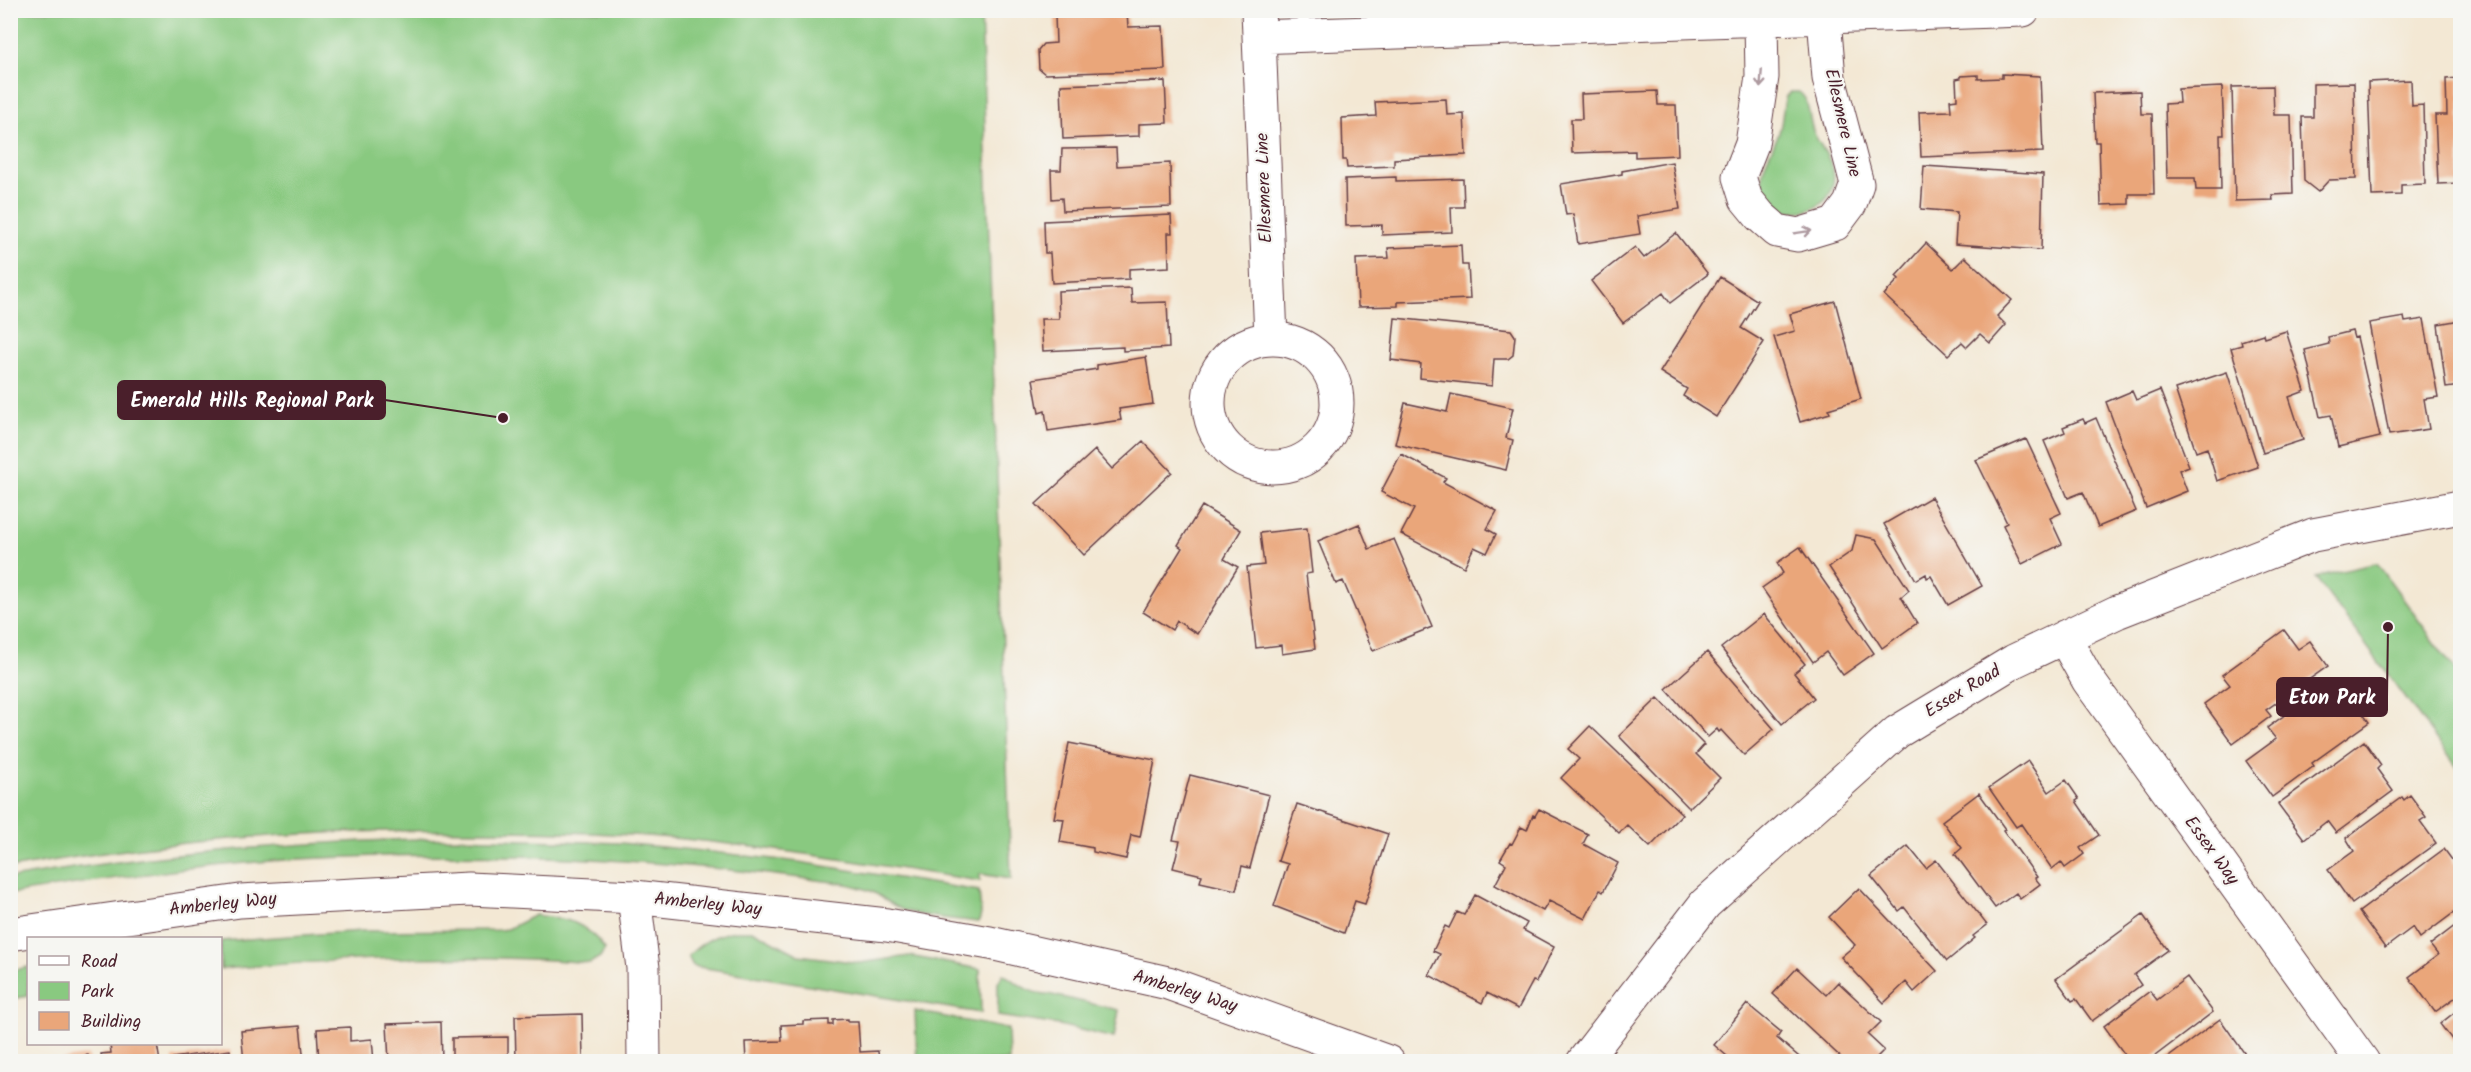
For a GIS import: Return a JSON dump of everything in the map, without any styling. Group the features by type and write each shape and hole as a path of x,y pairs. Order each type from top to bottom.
{"street":[{"name":"Ellesmere Line","path":"1270,339 1258,24 1761,21 2023,10"},
{"name":"Ellesmere Line","path":"1761,21 1762,77 1752,144 1739,177 1746,199 1760,216 1778,231 1798,235 1835,224 1850,204 1857,184 1829,78 1824,18"},
{"name":"Essex Road","path":"1583,1062 1706,904 1897,732 2014,661 2117,612 2313,535 2460,507"},
{"name":"Essex Way","path":"2064,637 2088,680 2363,1062"},
{"name":"Amberley Way","path":"10,934 240,901 469,889 634,897 887,925 990,943 1168,983 1360,1050 1388,1062"},
{"path":"634,897 643,968 644,1062"}],"green space":[{"path":"10,11 981,11 1011,879 980,874 980,881 684,839 513,831 368,831 248,838 129,850 11,868"},
{"path":"1791,92 1799,92 1806,100 1812,128 1833,170 1833,187 1826,200 1815,208 1801,211 1787,210 1775,205 1766,195 1762,180 1764,168 1780,128 1786,96"},
{"path":"2377,563 2460,677 2460,771 2315,577"},
{"path":"458,838 621,843 799,862 979,891 981,914 979,922 933,917 901,909 868,890 826,881 675,865 550,857 424,855 299,859 154,873 11,894 11,878 122,861 290,845"},
{"path":"535,915 557,918 583,927 605,949 600,957 590,963 451,957 313,962 222,969 222,941 362,931 508,929"},
{"path":"736,931 754,931 799,955 860,963 909,956 980,969 981,1013 693,966 688,956 699,947 710,939"},
{"path":"27,967 27,996 11,999 11,971"},
{"path":"1003,974 1035,993 1119,1010 1114,1038 1059,1025 998,1016 998,983"},
{"path":"915,1011 1008,1029 1009,1061 917,1061"}],"building":[{"path":"1127,13 1128,27 1163,26 1165,70 1045,74 1039,69 1038,50 1043,44 1056,43 1055,15"},
{"path":"2002,74 2040,76 2043,152 1921,157 1919,112 1951,111 1950,100 1957,99 1956,79 1961,76 1978,75 1978,79 2002,78"},
{"path":"2460,78 2460,183 2438,184 2435,115 2447,115 2446,79"},
{"path":"2411,80 2412,106 2423,105 2425,184 2401,185 2401,195 2372,196 2368,82"},
{"path":"1165,81 1167,123 1139,124 1139,136 1063,139 1061,85"},
{"path":"2354,83 2356,179 2329,180 2318,192 2304,181 2302,117 2313,117 2313,84"},
{"path":"2273,86 2274,115 2291,115 2293,194 2272,195 2273,200 2235,201 2232,87"},
{"path":"2222,87 2224,135 2220,135 2221,190 2196,190 2195,178 2167,178 2165,104 2179,103 2178,89"},
{"path":"1657,91 1658,105 1676,105 1678,155 1635,157 1635,151 1572,153 1571,119 1582,119 1581,94"},
{"path":"2140,91 2141,114 2152,114 2154,194 2129,194 2129,204 2101,205 2099,142 2095,142 2093,93"},
{"path":"1446,99 1447,115 1464,114 1466,155 1394,159 1394,166 1347,168 1346,160 1343,160 1342,118 1376,116 1375,102"},
{"path":"1116,148 1117,166 1170,163 1171,207 1063,211 1062,198 1052,199 1051,170 1061,170 1062,149"},
{"path":"1672,162 1680,209 1637,216 1640,234 1578,244 1573,214 1566,215 1561,184 1622,174 1622,171"},
{"path":"1924,166 2043,174 2041,250 1955,244 1957,212 1921,209"},
{"path":"1396,177 1396,181 1463,179 1464,207 1451,207 1452,232 1382,235 1382,225 1346,226 1345,179"},
{"path":"1171,215 1172,233 1168,233 1169,267 1129,269 1129,279 1052,283 1050,253 1045,253 1044,221"},
{"path":"1676,233 1708,274 1670,303 1663,293 1623,323 1591,281 1635,247 1644,258"},
{"path":"1926,243 1953,269 1965,257 2012,300 1997,316 2006,325 1990,343 1980,334 1967,347 1962,342 1948,355 1884,295 1899,279 1896,276"},
{"path":"1461,245 1462,265 1468,265 1470,299 1398,302 1398,306 1358,307 1356,259 1389,258 1388,248"},
{"path":"1720,277 1758,301 1741,328 1764,342 1716,417 1683,396 1687,389 1660,372"},
{"path":"1131,288 1132,303 1167,302 1169,348 1123,351 1123,347 1043,351 1041,319 1059,319 1058,291"},
{"path":"1835,301 1861,399 1828,409 1830,413 1800,422 1774,337 1795,331 1790,314"},
{"path":"2404,317 2405,322 2424,319 2438,397 2424,399 2429,429 2389,435 2369,323"},
{"path":"1395,318 1511,330 1515,336 1513,355 1508,359 1494,359 1492,386 1420,378 1421,364 1391,360"},
{"path":"2460,320 2460,386 2446,388 2438,324"},
{"path":"2286,331 2305,391 2289,397 2303,440 2263,453 2231,348 2242,345 2241,341 2263,334 2264,338"},
{"path":"2352,331 2354,338 2357,337 2380,437 2338,447 2331,415 2320,417 2305,350 2329,344 2328,337"},
{"path":"1146,357 1153,404 1119,409 1121,420 1048,431 1045,411 1039,413 1033,379 1097,369 1097,365"},
{"path":"2227,372 2258,467 2217,481 2207,448 2196,452 2175,389"},
{"path":"2160,390 2189,466 2179,470 2187,491 2146,508 2106,402 2132,391 2136,400"},
{"path":"1451,394 1513,408 1506,438 1513,440 1506,470 1395,444 1405,403 1447,412"},
{"path":"2096,418 2136,511 2098,527 2083,492 2068,498 2044,441 2065,432 2063,427 2083,419 2085,423"},
{"path":"2026,439 2061,513 2050,518 2062,544 2022,564 2003,525 2007,523 1976,460"},
{"path":"1143,441 1172,472 1084,555 1036,504 1095,450 1112,469"},
{"path":"1401,454 1446,478 1443,482 1497,511 1487,529 1496,534 1487,553 1474,547 1464,567 1401,534 1414,509 1381,492"},
{"path":"1931,497 1982,586 1948,605 1931,576 1927,578 1926,574 1916,580 1884,524"},
{"path":"1202,506 1241,530 1224,559 1238,567 1197,634 1177,621 1172,630 1143,612 1182,548 1178,545"},
{"path":"1359,524 1369,549 1394,539 1432,627 1373,651 1343,581 1336,584 1318,541"},
{"path":"1307,528 1312,573 1306,574 1315,649 1282,654 1281,645 1256,648 1247,567 1264,565 1260,533"},
{"path":"1856,535 1876,539 1909,590 1901,597 1917,623 1882,648 1829,567 1852,551"},
{"path":"1800,547 1874,653 1843,675 1826,652 1813,662 1762,588 1783,573 1777,563"},
{"path":"1764,614 1805,664 1794,673 1814,698 1782,724 1721,648"},
{"path":"2284,630 2298,649 2310,641 2328,666 2266,710 2271,716 2233,744 2204,704 2230,685 2222,675"},
{"path":"1707,652 1774,729 1744,755 1721,730 1719,732 1717,729 1708,737 1666,689"},
{"path":"2333,680 2343,695 2347,692 2369,722 2312,763 2314,766 2272,797 2246,761 2276,739 2267,728"},
{"path":"1658,698 1704,745 1696,754 1720,778 1689,808 1619,736"},
{"path":"1590,726 1682,814 1650,847 1627,825 1619,833 1561,778 1579,759 1568,749"},
{"path":"2364,741 2381,765 2377,769 2393,791 2336,833 2327,821 2304,839 2278,804"},
{"path":"1069,743 1155,760 1140,837 1131,835 1126,859 1093,852 1093,848 1060,842 1064,819 1054,818"},
{"path":"2028,761 2049,792 2066,780 2079,799 2076,801 2099,835 2080,848 2084,854 2065,868 2061,862 2052,869 2021,824 2016,827 1989,788"},
{"path":"1190,775 1269,795 1250,868 1242,866 1236,890 1200,882 1202,875 1173,868 1180,841 1173,840"},
{"path":"1979,793 2040,884 2020,899 2016,893 1995,908 1955,854 1962,848 1942,821"},
{"path":"2410,795 2426,817 2420,821 2436,843 2352,904 2328,870 2354,851 2346,838 2402,797 2404,800"},
{"path":"1297,804 1388,834 1365,904 1355,901 1344,933 1274,906 1288,864 1278,861"},
{"path":"1539,809 1588,834 1583,844 1618,863 1603,892 1600,890 1585,919 1549,901 1543,911 1495,885 1506,864 1500,860 1521,827 1527,830 1533,815 1535,816"},
{"path":"1908,846 1926,868 1936,860 1987,925 1947,961 1904,907 1899,911 1871,876"},
{"path":"2444,849 2455,864 2460,860 2460,908 2420,938 2413,927 2385,948 2359,912"},
{"path":"1859,888 1937,971 1914,992 1906,982 1884,1003 1841,957 1855,945 1829,917"},
{"path":"1475,895 1527,923 1523,930 1554,947 1536,982 1533,981 1518,1009 1487,993 1482,1003 1429,975 1440,954 1433,951 1445,926 1449,928 1457,912 1464,915"},
{"path":"2143,915 2168,950 2134,975 2141,985 2092,1021 2076,999 2072,1001 2056,979"},
{"path":"2460,922 2460,994 2435,1012 2409,977 2438,955 2430,945"},
{"path":"1797,968 1826,995 1838,982 1881,1022 1868,1035 1884,1050 1872,1062 1846,1062 1773,994"},
{"path":"2187,977 2213,1012 2147,1062 2130,1062 2104,1026 2150,991 2157,1000"},
{"path":"1747,1004 1781,1032 1777,1038 1805,1062 1734,1062 1714,1045"},
{"path":"2460,1008 2460,1050 2440,1024"},
{"path":"582,1014 583,1062 516,1062 515,1016"},
{"path":"848,1019 848,1022 858,1022 860,1052 878,1051 879,1062 746,1062 745,1042 782,1041 781,1025 829,1020 829,1025 833,1025 833,1020"},
{"path":"2220,1019 2245,1054 2235,1062 2162,1062"},
{"path":"441,1022 442,1062 389,1062 387,1024"},
{"path":"300,1026 304,1062 244,1062 241,1031"},
{"path":"350,1027 350,1041 372,1039 374,1062 319,1062 317,1029"},
{"path":"508,1037 508,1062 452,1062 452,1038"},
{"path":"110,1045 157,1045 160,1062 102,1062 101,1054 111,1053"},
{"path":"230,1050 232,1062 173,1062 173,1058"},
{"path":"88,1055 89,1062 59,1062 59,1060"}],"place":[{"name":"Emerald Hills Regional Park","path":"503,418"},
{"name":"Eton Park","path":"2388,627"}]}
